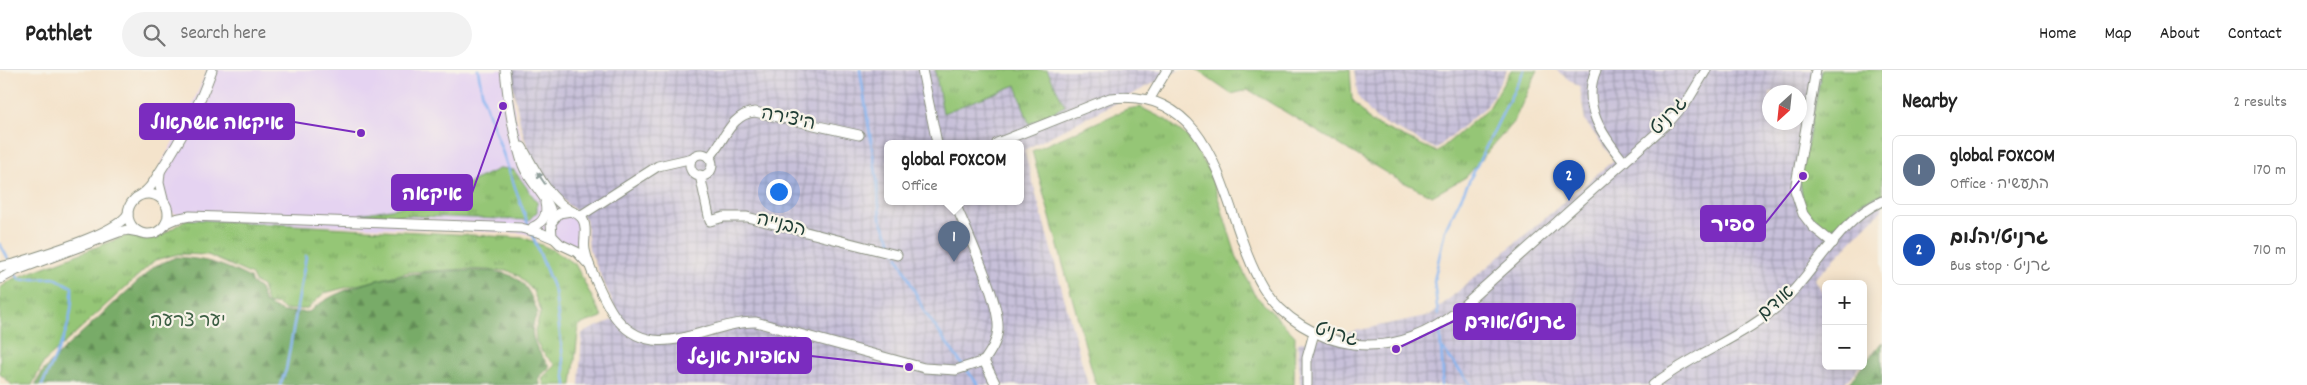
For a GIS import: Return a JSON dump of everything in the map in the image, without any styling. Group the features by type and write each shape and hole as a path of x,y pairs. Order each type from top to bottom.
{"street":[{"path":"0,279 10,268 105,231 122,222 128,214 132,201 151,186 194,115 212,70"},
{"path":"505,70 517,139 525,170 551,210 552,220 550,228 553,238"},
{"path":"922,70 936,140"},
{"path":"1149,100 1167,70"},
{"path":"1596,70 1591,87 1594,115 1604,137 1624,162"},
{"name":"גרניט","path":"1004,140 1110,98 1127,96 1149,100 1172,110 1185,121 1206,147 1221,178 1252,265 1263,288 1284,312 1314,333 1348,343 1379,345 1407,340 1433,329 1455,312 1679,112 1706,70"},
{"path":"1816,70 1795,190 1803,214 1813,227 1833,243"},
{"name":"היצירה","path":"709,158 733,123 743,114 748,113 755,112 859,135"},
{"path":"517,139 544,184 559,202 580,216 584,223 585,250 589,265 616,318 629,332 648,340 669,341 730,325 756,322 924,368 956,370 984,361 996,341 998,331 996,309 956,205"},
{"path":"580,216 658,166 693,158 700,154 709,158 711,168 706,174 695,174 691,169 693,158"},
{"path":"161,170 159,183 169,214 166,223"},
{"name":"הבנייה","path":"700,175 710,221 724,217 747,217 896,255"},
{"path":"142,194 151,193 165,202 171,209 190,216"},
{"path":"533,227 541,223 544,216 546,207 543,198"},
{"name":"אודם","path":"1653,385 1684,363 1756,322 1773,310 1796,288 1858,216 1882,201"},
{"path":"10,268 122,232 155,233 166,223 190,216 521,228 546,224 562,212 571,211"},
{"path":"128,214 132,225 139,232"},
{"path":"521,228 553,238 577,252 589,265"},
{"path":"565,246 578,242 584,234"},
{"path":"1307,385 1307,358 1314,333"},
{"path":"984,361 996,385"}],"shaded area":[{"path":"207,70 508,70 516,119 525,148 545,182 566,207 582,217 585,239 578,246 562,248 546,240 523,233 191,220 173,213 164,207 155,189 159,168 190,111"},
{"path":"510,70 1179,70 1024,150 1088,385 579,385 582,333 619,317 589,249 586,219 567,204 546,181 530,156 520,123"},
{"path":"1354,70 1507,70 1487,106 1436,149 1376,119 1358,97"},
{"path":"1556,70 1882,70 1882,210 1815,279 1822,291 1822,370 1856,370 1843,385 1300,385 1298,343 1430,315 1614,160 1585,121 1580,88"}],"green space":[{"path":"935,70 1047,70 1065,106 1029,124 1016,85 943,113"},
{"path":"1196,70 1350,70 1352,99 1371,122 1437,152 1489,108 1511,70 1538,70 1514,121 1466,177 1432,196 1393,177 1249,90 1231,94"},
{"path":"1822,70 1882,70 1882,194 1859,204 1830,231 1804,208 1800,181"},
{"path":"1140,107 1166,120 1188,137 1210,172 1237,258 1254,294 1295,336 1294,385 1096,385 1032,151 1127,109"},
{"path":"501,168 514,170 537,202 537,212 529,220 360,214 396,208 440,196"},
{"path":"186,219 525,238 553,250 575,264 602,317 579,325 572,385 544,385 542,378 555,365 542,352 536,341 535,330 541,311 533,291 520,277 509,271 466,269 409,272 324,293 307,309 285,310 279,305 267,303 262,286 255,282 252,275 208,255 178,254 155,260 44,362 32,385 12,385 0,374 0,288 11,280 128,235 146,238 159,235"},
{"name":"יער צרעה","path":"176,257 214,263 250,278 251,282 260,289 265,303 283,312 309,312 325,300 344,291 388,278 411,274 491,271 506,274 520,281 532,298 538,313 533,327 534,341 550,367 539,377 540,385 35,385 43,371 64,349 155,266"},
{"path":"1882,342 1882,385 1847,385 1859,370 1867,370 1867,360"}],"waterway":[{"path":"478,70 483,97 529,227"},
{"path":"860,70 877,180 880,218 896,252"},
{"path":"1438,314 1434,281 1445,230 1524,70"},
{"path":"532,234 555,292 566,385"},
{"path":"0,244 10,262"},
{"path":"280,385 286,370 306,256"},
{"path":"898,257 924,311 963,366"},
{"path":"16,274 20,280 55,278 72,287 68,326 42,385"},
{"path":"1440,333 1443,374 1441,385"},
{"path":"1443,349 1471,385"},
{"path":"967,370 978,385"}],"place":[{"name":"איקאה","path":"503,106"},
{"name":"איקאה אשתאול","path":"361,133"},
{"name":"ספיר","path":"1803,176"},
{"name":"גרניט/יהלום","path":"1569,201"},
{"name":"global FOXCOM","path":"954,262"},
{"name":"גרניט/אודם","path":"1396,349"},
{"name":"מאפיות אנגל","path":"909,367"}]}
